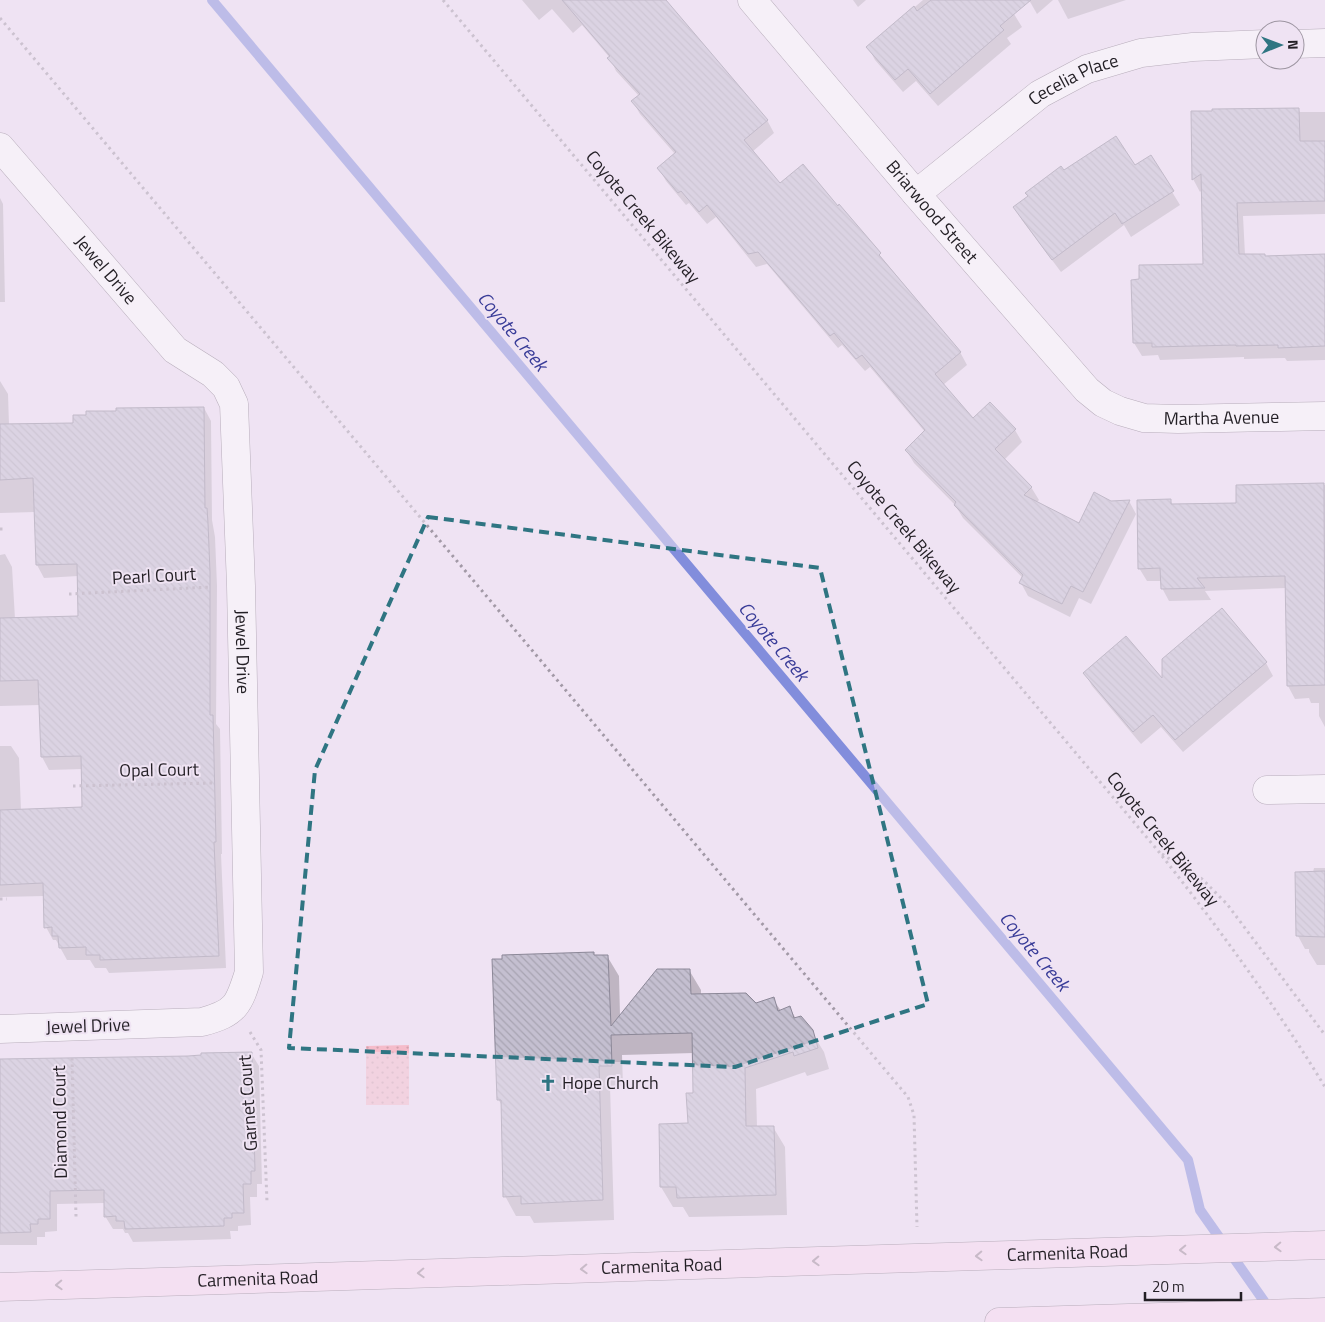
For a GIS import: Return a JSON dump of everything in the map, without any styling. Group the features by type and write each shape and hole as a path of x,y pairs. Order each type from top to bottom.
{"main road":[{"name":"Carmenita Road","path":"0,1287 1325,1245"},
{"path":"999,1322 1325,1312"}],"street":[{"name":"Briarwood Street","path":"752,0 916,194 1087,390 1103,403 1120,412"},
{"path":"1305,44 1325,43"},
{"name":"Cecelia Place","path":"916,194 1040,94 1087,69 1141,53 1193,47 1255,44"},
{"name":"Jewel Drive","path":"0,148 174,350 213,374 226,387 234,404 241,586 249,972 243,992 234,1009 220,1017 202,1022 0,1029"},
{"name":"Martha Avenue","path":"1120,412 1144,418 1178,419 1325,416"},
{"path":"1267,790 1325,789"}],"path":[{"name":"Coyote Creek Bikeway","path":"443,0 1159,852 1230,945 1325,1086"},
{"path":"0,18 908,1096 914,1115 917,1258"},
{"name":"Pearl Court","path":"69,594 241,586"},
{"name":"Opal Court","path":"73,786 246,782"},
{"path":"1159,852 1202,879 1227,904 1325,1035"},
{"path":"0,899 7,899"},
{"name":"Garnet Court","path":"234,1009 261,1050 267,1202"},
{"name":"Diamond Court","path":"71,1027 76,1217"}],"highlighted area":[{"path":"428,517 820,568 928,1004 735,1067 289,1048 315,770"}],"shaded area":[{"path":"409,1045 409,1105 366,1105 366,1046"}],"building":[{"path":"562,0 666,0 768,120 744,140 780,183 803,164 881,253 879,255 961,352 935,374 973,418 990,402 1016,429 995,449 1032,487 1024,495 1079,523 1094,492 1111,501 1130,500 1083,592 1071,586 1062,604 1019,583 1023,575 954,505 956,502 905,450 925,430 862,355 856,359 834,333 830,336 758,252 748,254 707,205 699,212 681,191 678,193 657,168 676,152 631,101 640,94 607,58 610,56"},
{"path":"931,0 1031,0 1000,26 1004,30 930,94 908,69 895,80 866,47 914,6 917,11"},
{"path":"1299,108 1300,141 1325,141 1325,201 1237,203 1239,254 1265,254 1265,256 1325,254 1325,346 1278,348 1278,345 1152,347 1152,343 1133,343 1131,280 1139,279 1139,265 1203,264 1201,174 1192,180 1191,111"},
{"path":"1116,136 1135,165 1151,155 1174,191 1122,224 1115,213 1052,260 1013,207 1028,196 1025,193 1061,166 1064,170"},
{"path":"204,407 205,508 207,508 210,572 210,715 213,715 216,842 214,842 219,956 100,960 100,955 86,955 86,947 59,948 58,936 52,936 52,927 44,928 43,883 0,885 0,810 82,807 81,756 41,757 38,680 0,681 0,618 78,616 77,564 36,565 33,478 0,480 0,424 73,423 73,415 86,415 86,411 116,411 116,408"},
{"path":"1324,483 1325,685 1287,686 1285,576 1197,578 1205,588 1161,589 1160,568 1138,569 1137,500 1171,499 1171,504 1236,503 1236,485"},
{"path":"1222,608 1267,662 1175,740 1153,715 1133,732 1083,673 1126,636 1162,678 1162,659"},
{"path":"1325,871 1325,937 1296,936 1295,872"},
{"path":"594,952 594,955 608,955 611,1026 657,969 690,969 691,994 746,993 756,1003 774,997 778,1011 790,1006 794,1018 801,1016 813,1030 818,1048 794,1056 793,1052 745,1068 746,1126 774,1126 776,1195 677,1198 676,1187 660,1187 659,1124 688,1123 686,1093 693,1093 692,1033 611,1035 612,1066 599,1066 603,1200 521,1204 521,1196 503,1197 501,1100 497,1100 492,959 502,959 502,955"},
{"path":"252,1052 255,1171 251,1171 251,1184 243,1184 244,1213 232,1213 232,1218 224,1218 224,1226 125,1229 124,1221 116,1221 116,1216 104,1217 104,1190 50,1191 50,1219 38,1219 38,1224 30,1224 31,1232 0,1233 0,1059 188,1056 201,1055 201,1053"}],"waterway":[{"name":"Coyote Creek","path":"212,0 1188,1160 1200,1210 1271,1311"}],"place":[{"name":"Hope Church","path":"548,1083"}]}
